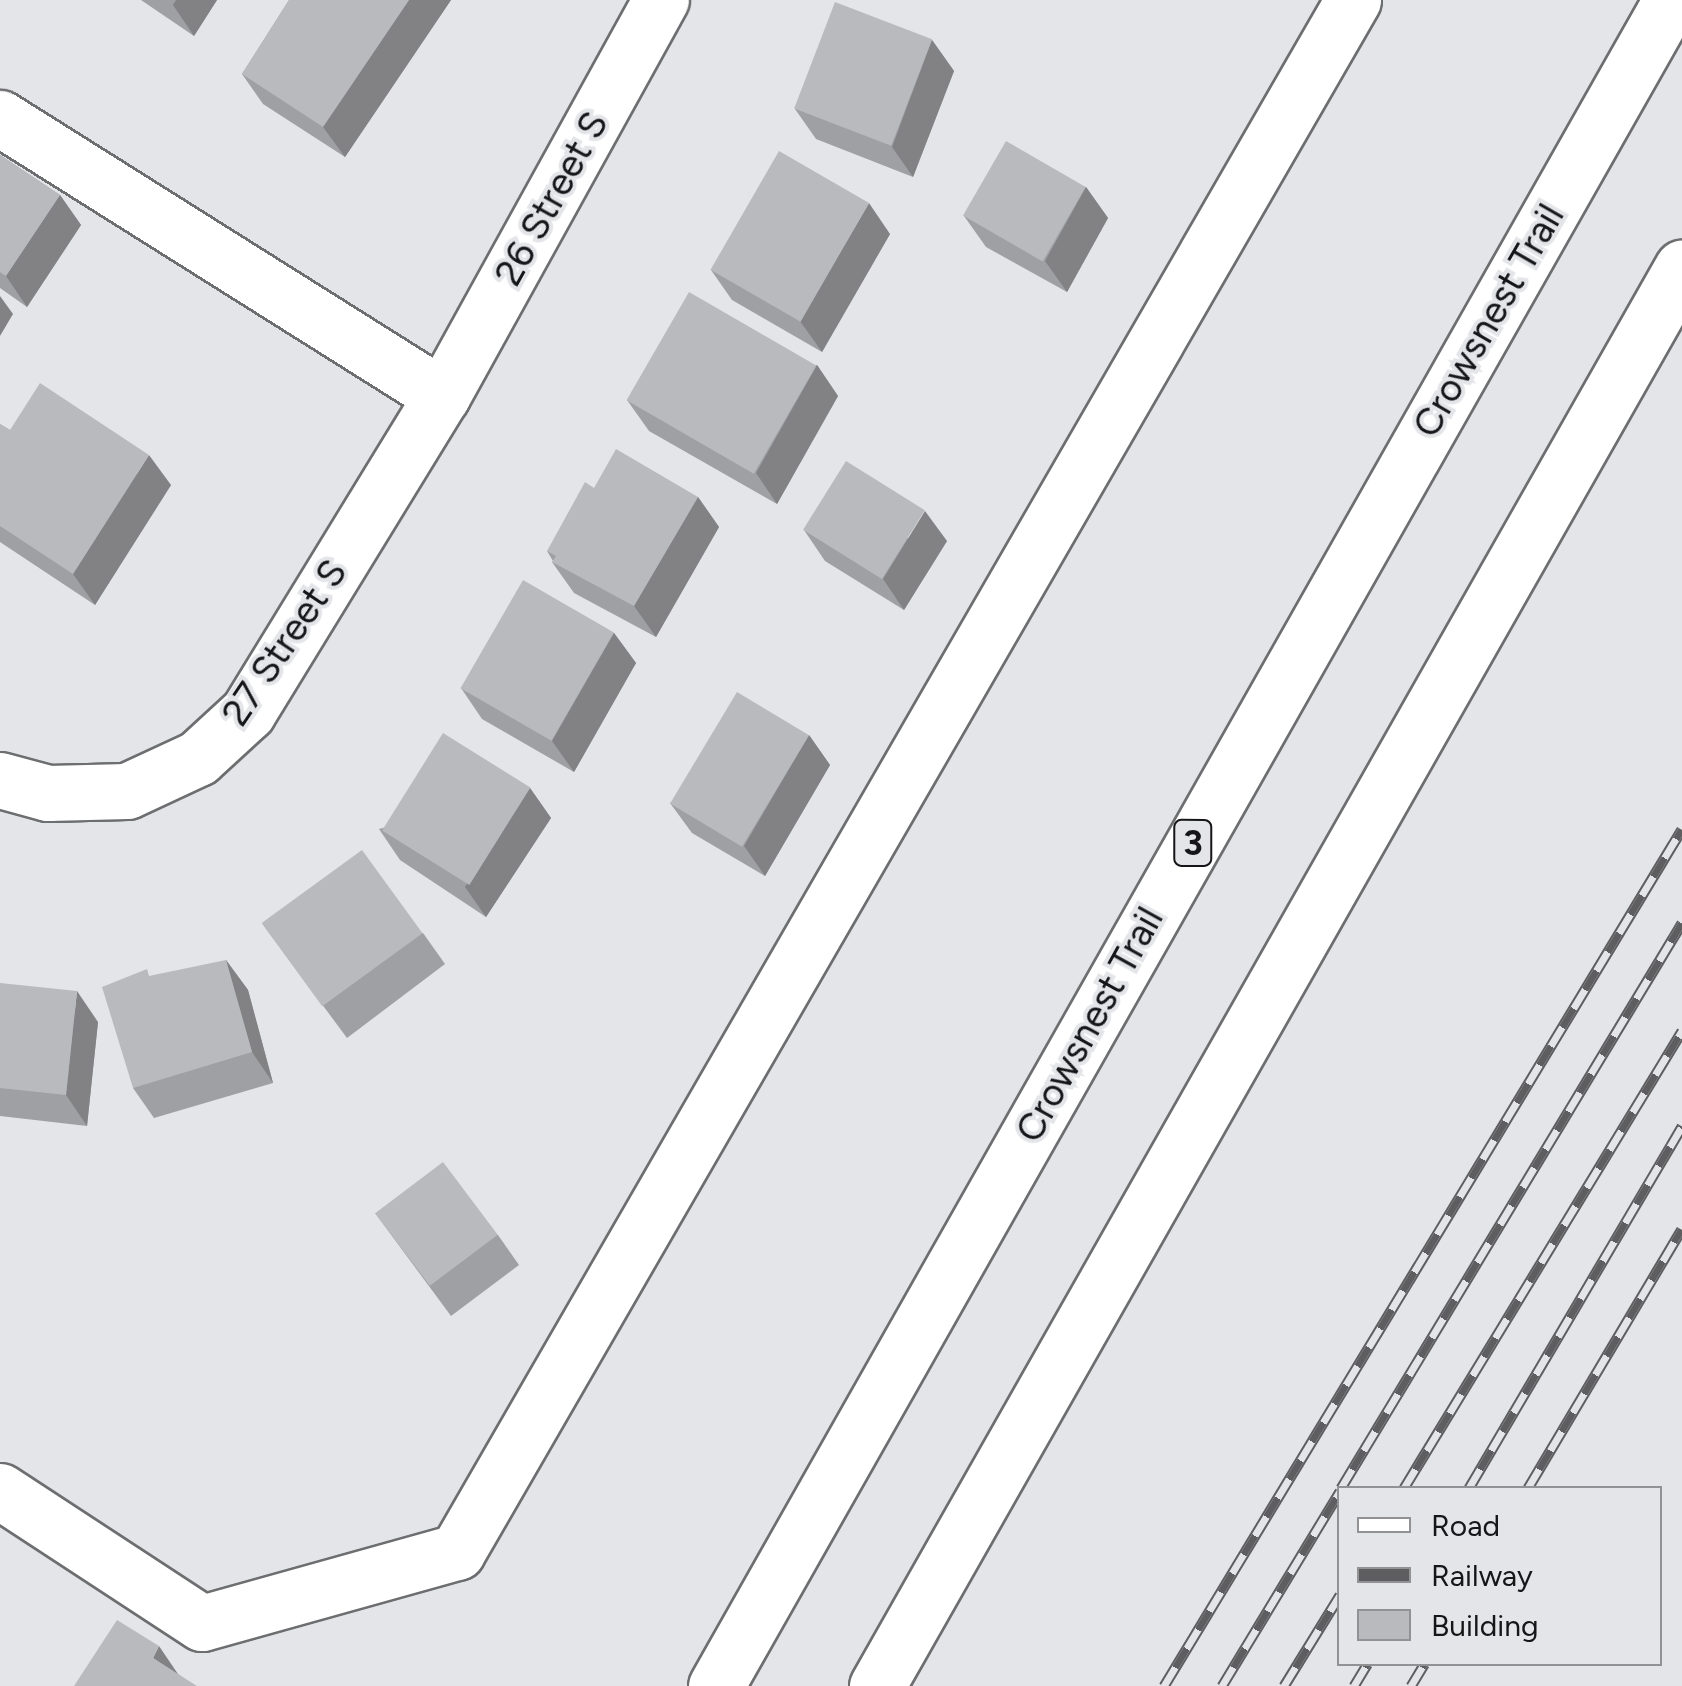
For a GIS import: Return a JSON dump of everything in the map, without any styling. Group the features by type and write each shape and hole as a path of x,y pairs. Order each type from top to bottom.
{"main road":[{"name":"26 Street S","path":"442,396 660,0"},
{"path":"0,1491 202,1623 458,1552 1353,0"},
{"name":"Crowsnest Trail","path":"716,1686 1671,0"},
{"path":"0,118 442,396"},
{"path":"877,1686 1682,268"},
{"name":"27 Street S","path":"0,780 48,793 127,791 163,779 224,736 248,712 442,396"}],"building":[{"path":"289,0 409,0 323,127 242,74"},
{"path":"835,2 932,39 891,146 794,108"},
{"path":"1006,141 1086,187 1043,261 963,215"},
{"path":"779,151 869,203 801,322 710,270"},
{"path":"0,155 60,195 6,276 0,272"},
{"path":"689,292 816,366 754,474 626,400"},
{"path":"40,383 149,455 73,574 0,526 0,424 10,430"},
{"path":"616,449 698,497 634,606 552,562 556,556 547,551 585,482 594,488"},
{"path":"846,461 925,510 882,579 803,530"},
{"path":"523,580 614,632 551,741 460,688"},
{"path":"737,692 809,735 742,847 670,803"},
{"path":"443,733 530,788 469,885 382,831"},
{"path":"362,850 423,933 322,1006 262,923"},
{"path":"226,960 252,1052 133,1088 102,987 147,969 149,976"},
{"path":"0,983 77,991 66,1095 0,1088"},
{"path":"443,1162 498,1235 430,1286 375,1213"},
{"path":"117,1620 159,1646 153,1658 197,1686 74,1686"}],"railway":[{"path":"1164,1686 1682,829"},
{"path":"1342,1486 1682,923"},
{"path":"1405,1486 1682,1031"},
{"path":"1470,1486 1682,1126"},
{"path":"1529,1486 1682,1229"},
{"path":"1222,1686 1337,1496"},
{"path":"1284,1686 1337,1600"},
{"path":"1354,1686 1366,1666"},
{"path":"1411,1686 1423,1666"}]}
